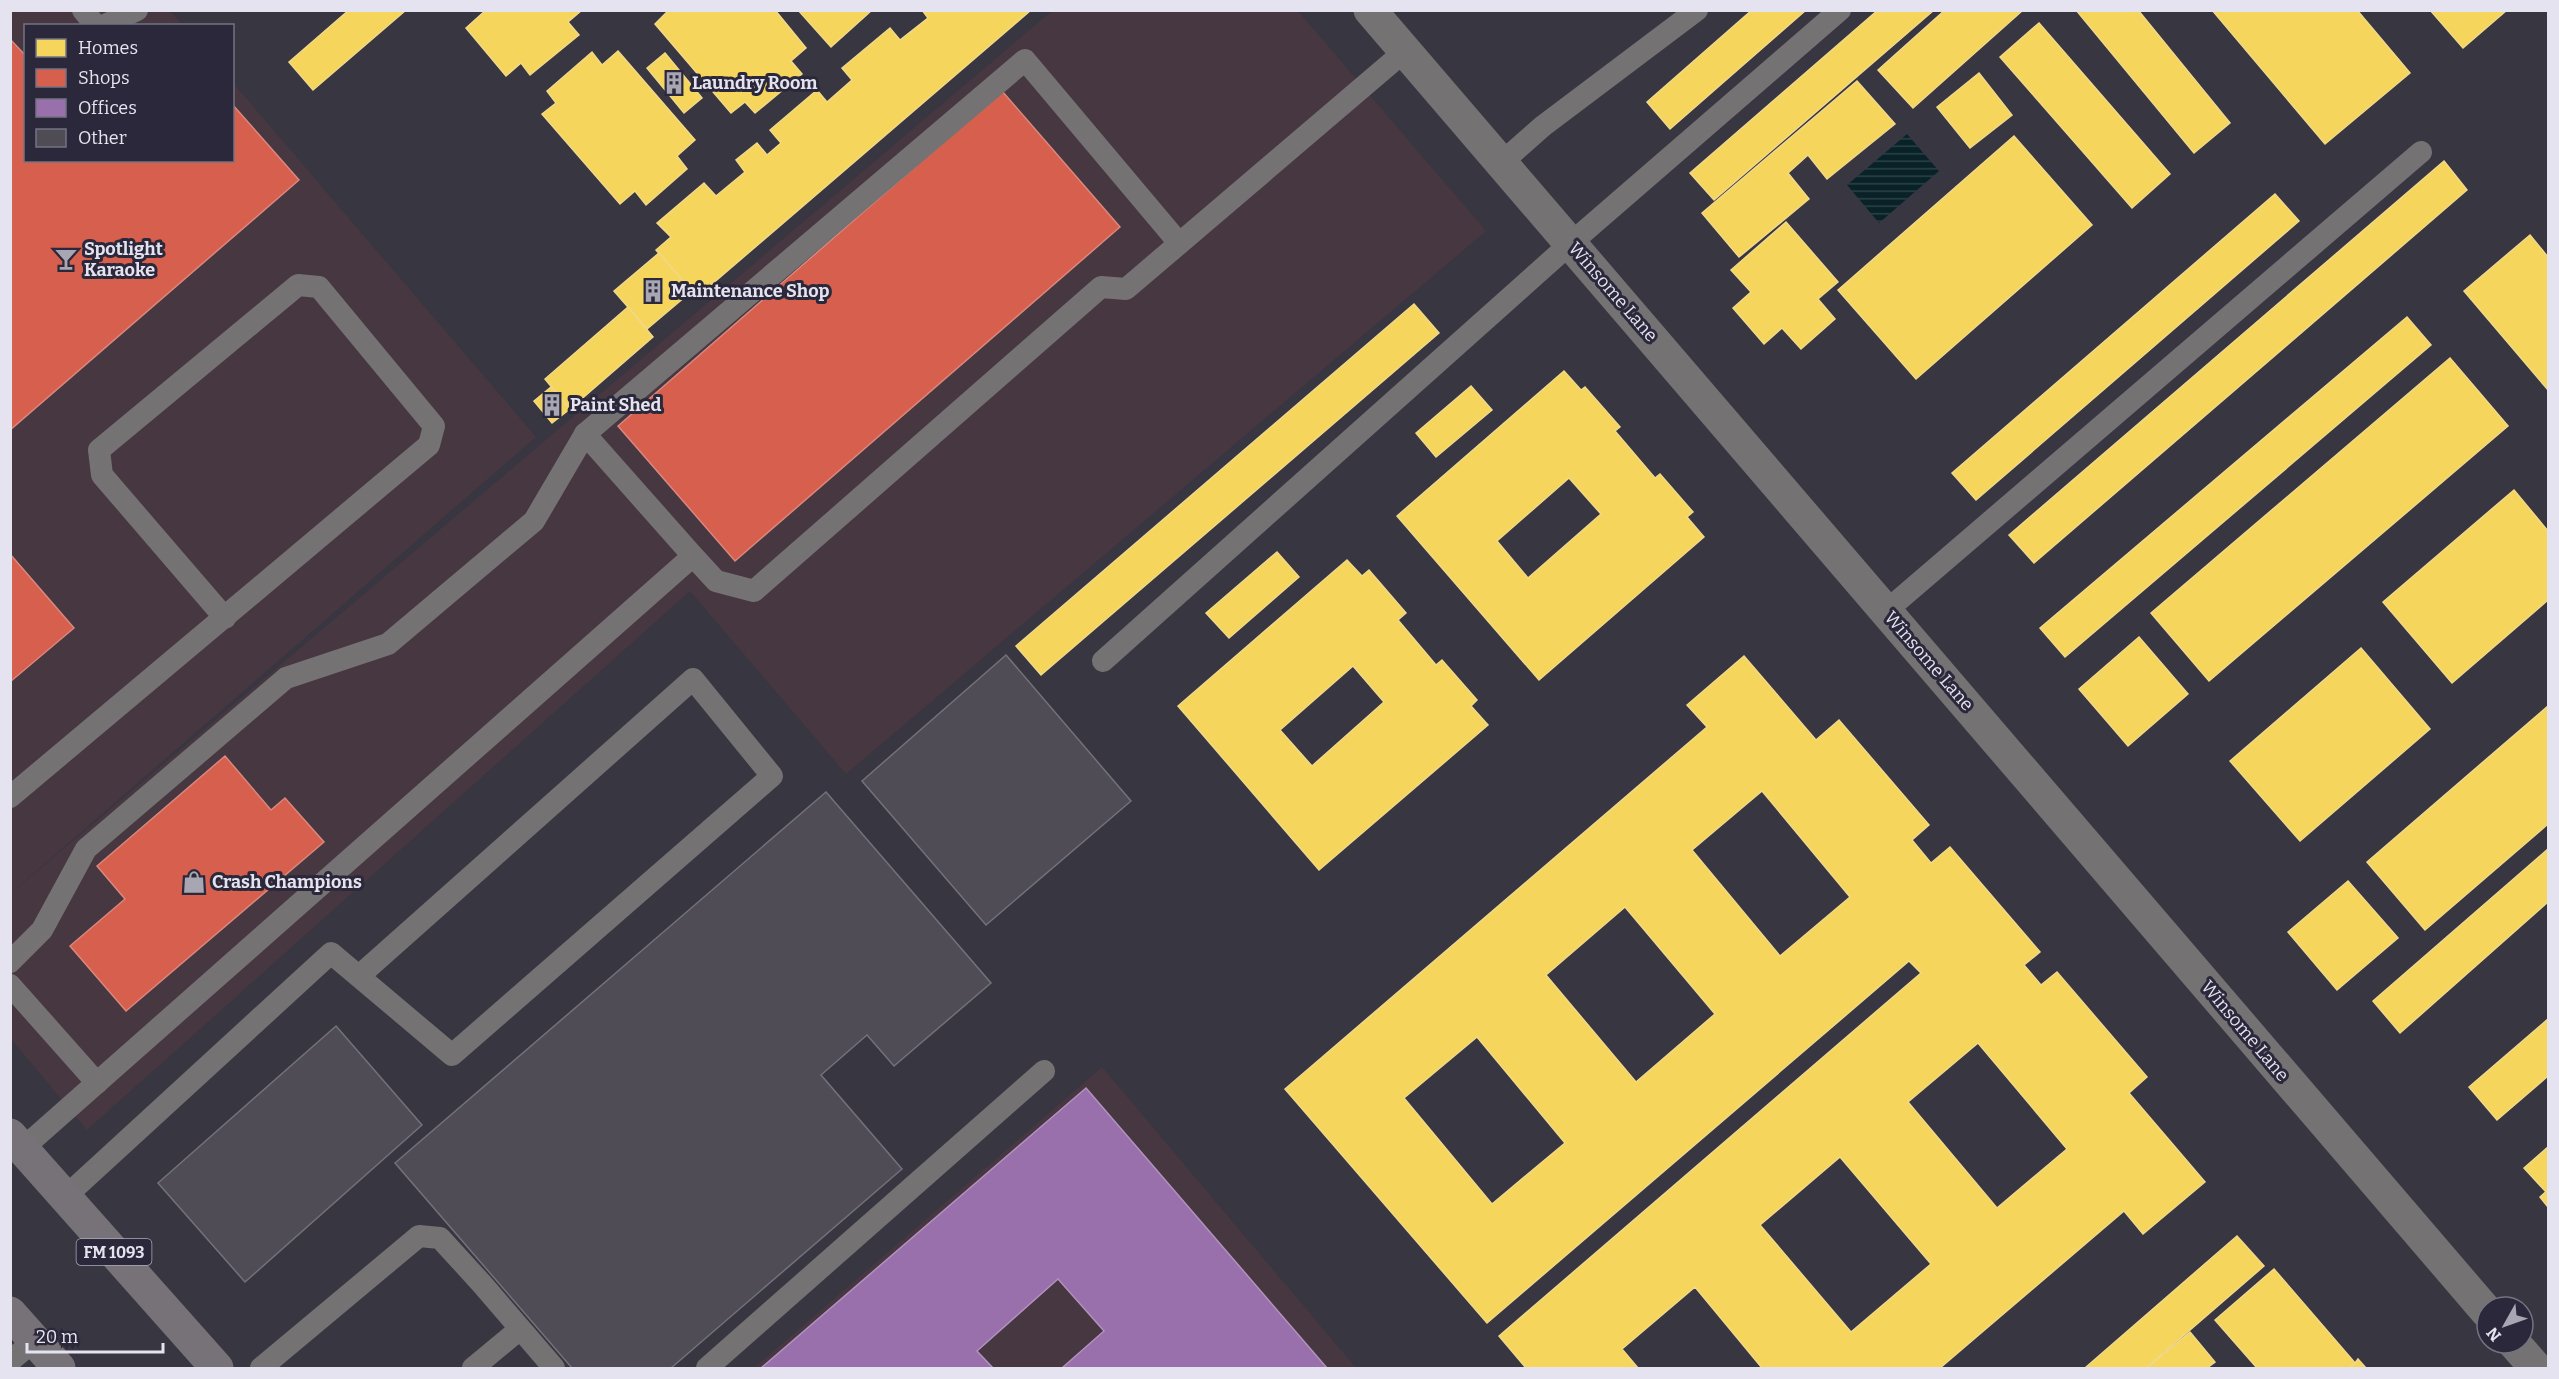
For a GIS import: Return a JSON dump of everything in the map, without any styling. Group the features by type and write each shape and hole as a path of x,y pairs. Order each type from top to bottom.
{"main road":[{"name":"FM 1093","path":"16,1142 217,1368"},
{"path":"10,1313 22,1351 58,1368"}],"street":[{"name":"Winsome Lane","path":"1370,10 2475,1298"},
{"path":"2525,1355 2536,1368"}],"lane":[{"path":"83,10 94,24"},
{"path":"107,24 137,10"},
{"path":"1501,163 1544,126 1697,10"},
{"path":"1103,661 1570,243 1840,10"},
{"path":"585,434 716,581 754,591 1101,287 1126,289 1405,51"},
{"path":"10,962 42,930 86,849 286,678 388,644 534,521 585,434 1025,60 1179,243"},
{"path":"1886,611 2421,152"},
{"path":"10,797 225,618 429,445 434,426 319,288 298,285 99,450 102,475 225,618"},
{"path":"16,1142 97,1083 693,556"},
{"path":"65,1197 331,952 359,976 452,1055 772,776 693,679 359,976"},
{"path":"10,985 97,1083"},
{"path":"707,1368 1044,1071"},
{"path":"261,1368 418,1236 440,1238 554,1368"},
{"path":"473,1368 520,1329"}],"shaded area":[{"path":"11,11 170,11 182,24 24,24 24,162 234,162 234,84 536,437 11,893"},
{"name":"Crash Champions","path":"1052,11 1298,11 1486,231 846,774 690,591 87,1130 11,1039 10,894"},
{"path":"1907,134 1939,171 1879,223 1847,185"},
{"path":"1102,1067 1356,1368 754,1368"}],"building: Homes":[{"path":"349,10 406,10 313,90 289,62"},
{"path":"486,10 582,10 568,22 579,35 530,75 521,63 506,76 466,28"},
{"path":"669,10 775,10 806,48 791,61 802,74 755,113 745,102 731,113 655,24"},
{"path":"798,10 872,10 831,47"},
{"path":"922,10 1031,10 697,297 656,250 671,237 657,223 704,183 716,196 745,172 736,160 757,143 767,155 781,143 770,130 817,90 827,102 852,80 842,68 890,28 900,40 928,18"},
{"path":"1752,10 1806,10 1670,129 1647,102"},
{"path":"1878,10 1934,10 1714,200 1690,173"},
{"path":"1945,10 2023,10 1913,108 1878,70"},
{"path":"2076,10 2138,10 2230,123 2194,153"},
{"path":"2212,10 2357,10 2410,73 2325,144"},
{"path":"2430,10 2507,10 2463,48"},
{"path":"2039,23 2170,174 2132,208 2000,57"},
{"path":"618,51 695,140 677,156 687,169 646,205 635,191 620,204 542,114 556,103 547,91 592,52 602,65"},
{"name":"Laundry Room","path":"665,53 702,98 684,113 647,68"},
{"path":"1979,73 2012,115 1970,148 1937,107"},
{"path":"1857,81 1895,124 1827,179 1808,155 1788,173 1809,199 1739,257 1702,213"},
{"path":"2014,136 2092,225 1916,379 1838,290"},
{"path":"2444,161 2467,190 2034,563 2009,535"},
{"path":"2275,194 2299,221 1976,500 1952,473"},
{"path":"1786,222 1838,282 1818,299 1835,319 1801,349 1782,328 1764,344 1733,308 1751,292 1731,270"},
{"path":"2530,235 2548,257 2548,390 2464,291"},
{"name":"Maintenance Shop","path":"659,253 692,291 647,329 614,291"},
{"path":"1414,304 1439,333 1041,675 1016,646"},
{"path":"628,307 653,337 570,409 545,379"},
{"path":"2407,317 2431,345 2065,657 2040,628"},
{"path":"2450,358 2508,426 2209,681 2151,613"},
{"path":"1564,371 1581,390 1585,387 1620,427 1615,431 1655,478 1660,474 1693,512 1687,517 1704,537 1539,680 1397,516","holes":["1569,478 1601,514 1528,578 1497,541"]},
{"path":"1471,386 1492,410 1436,457 1416,433"},
{"name":"Paint Shed","path":"551,387 570,409 552,423 534,401"},
{"path":"2514,490 2548,531 2548,600 2452,683 2383,602"},
{"path":"1277,552 1299,577 1229,638 1206,613"},
{"path":"1347,560 1362,576 1369,570 1406,613 1398,620 1436,665 1442,660 1477,700 1471,706 1488,725 1319,870 1178,706","holes":["1353,666 1384,702 1312,766 1280,730"]},
{"path":"2139,637 2188,694 2128,746 2079,689"},
{"path":"2361,648 2430,729 2300,841 2230,761"},
{"path":"1744,656 1816,740 1839,720 1929,825 1912,840 1931,863 1950,847 2040,952 2024,965 2041,985 2057,972 2147,1077 2129,1093 2205,1182 2143,1234 2124,1211 1940,1368 1762,1368 1695,1287 1622,1349 1638,1368 1526,1368 1499,1336 1921,973 1909,961 1487,1323 1285,1089 1707,727 1687,705","holes":["1762,791 1850,897 1780,956 1692,850","1625,907 1715,1014 1636,1082 1546,975","1477,1037 1565,1143 1492,1204 1404,1098","1978,1043 2067,1149 1997,1208 1908,1102","1840,1157 1931,1264 1851,1332 1760,1225"]},
{"path":"2548,706 2548,824 2425,930 2367,862"},
{"path":"2548,849 2548,902 2400,1033 2373,1001"},
{"path":"2348,881 2398,938 2337,990 2288,932"},
{"path":"2548,1019 2548,1076 2497,1120 2469,1087"},
{"path":"2548,1147 2548,1190 2546,1192 2524,1168"},
{"path":"2548,1190 2548,1207 2540,1197"},
{"path":"2237,1236 2264,1266 2146,1368 2085,1368"},
{"path":"2274,1269 2355,1363 2349,1368 2257,1368 2215,1320"},
{"path":"2190,1332 2215,1362 2207,1368 2147,1368"},
{"path":"2358,1359 2366,1368 2349,1368 2355,1363"}],"building: Shops":[{"path":"10,39 24,54 24,162 234,162 234,106 299,180 10,430"},
{"path":"1002,91 1120,227 735,561 618,426"},
{"path":"10,554 74,628 10,682"},
{"name":"Crash Champions","path":"225,756 271,810 285,798 324,842 126,1011 70,946 125,899 97,866"}],"building: Offices":[{"path":"1086,1088 1327,1368 1062,1368 1104,1331 1058,1279 977,1351 993,1368 761,1368"}],"building: Other":[{"path":"1006,655 1131,801 986,925 862,781"},
{"path":"826,792 991,983 894,1066 867,1035 821,1075 902,1169 671,1368 572,1368 395,1163"},
{"path":"336,1026 422,1125 245,1282 158,1183"}],"place":[{"name":"Laundry Room","path":"674,83"},
{"name":"Spotlight Karaoke","path":"66,259"},
{"name":"Maintenance Shop","path":"653,291"},
{"name":"Paint Shed","path":"552,405"},
{"name":"Crash Champions","path":"194,882"}]}
